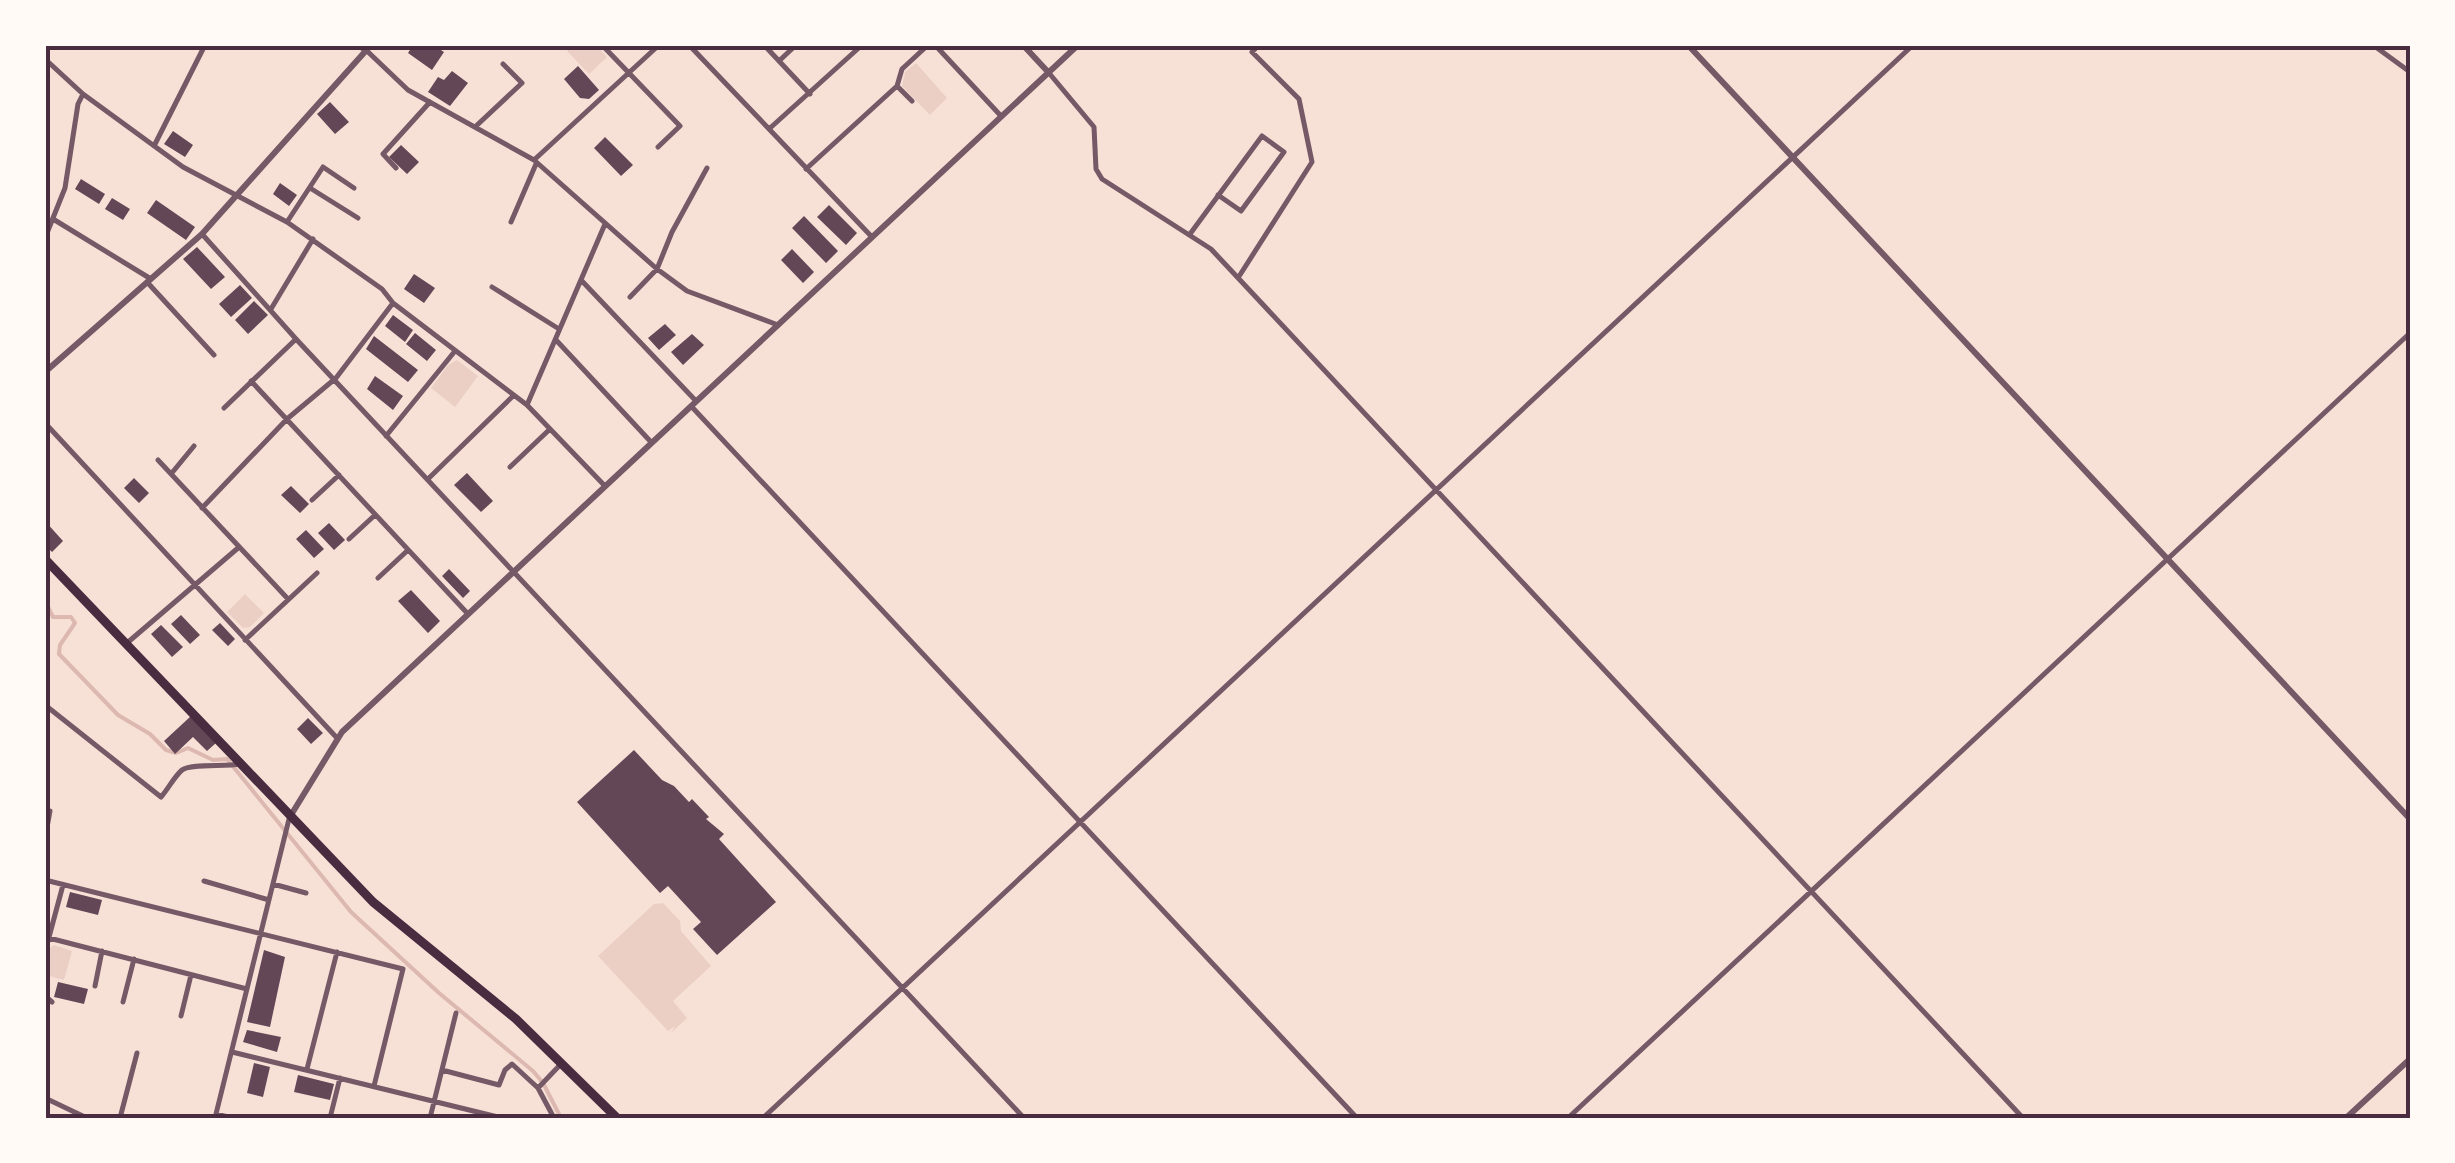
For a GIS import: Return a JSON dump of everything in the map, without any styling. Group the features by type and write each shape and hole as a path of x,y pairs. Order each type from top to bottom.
{"main road":[{"path":"45,559 373,902 562,1062 616,1118"}],"street":[{"path":"154,146 205,45"},
{"path":"357,45 369,47 408,90 535,162 657,270 687,291 778,325"},
{"path":"602,45 680,126 658,148"},
{"path":"511,222 535,162 659,45"},
{"path":"688,45 872,237"},
{"path":"764,45 810,94"},
{"path":"780,61 796,45"},
{"path":"768,129 862,45"},
{"path":"806,168 897,86 902,69 932,45 1002,116"},
{"path":"1023,45 1094,127 1096,169 1102,180 1211,249 2023,1118"},
{"path":"232,1118 215,1116 290,815 337,738 1078,45"},
{"path":"1238,278 1312,162 1298,99 1252,52 1259,45"},
{"path":"1688,45 2410,819"},
{"path":"762,1118 1913,45"},
{"path":"2372,45 2410,72"},
{"path":"45,372 202,234 369,47"},
{"path":"45,59 83,94 184,168 287,222 382,289 394,303 526,404 604,485"},
{"path":"474,127 522,83 503,64"},
{"path":"897,86 912,101"},
{"path":"45,238 65,188 78,104 83,94"},
{"path":"396,168 383,154 430,102"},
{"path":"1190,234 1218,195 1262,136 1284,152 1241,211 1218,195"},
{"path":"287,222 323,166 354,188"},
{"path":"630,297 657,270 707,168"},
{"path":"310,188 358,218"},
{"path":"50,221 149,281 214,355"},
{"path":"526,404 605,224"},
{"path":"202,234 272,308 296,340 336,378 1024,1118"},
{"path":"272,308 312,239"},
{"path":"581,280 1356,1118"},
{"path":"492,287 559,329"},
{"path":"202,508 287,419 336,378 394,303"},
{"path":"1568,1118 2410,333"},
{"path":"224,408 296,340"},
{"path":"556,340 651,442"},
{"path":"386,436 455,351"},
{"path":"251,381 468,614"},
{"path":"428,478 512,396"},
{"path":"45,423 337,738"},
{"path":"510,467 550,429"},
{"path":"171,474 194,446"},
{"path":"158,460 288,599"},
{"path":"312,500 339,475"},
{"path":"349,539 375,514"},
{"path":"127,643 238,548"},
{"path":"378,578 408,550"},
{"path":"245,640 317,573"},
{"path":"45,705 162,798 182,770 190,766 242,764"},
{"path":"45,838 50,812"},
{"path":"45,880 402,970 374,1086"},
{"path":"204,882 269,900"},
{"path":"273,884 306,892"},
{"path":"45,952 63,886"},
{"path":"49,938 247,989"},
{"path":"95,986 102,950"},
{"path":"307,1069 337,952"},
{"path":"123,1002 134,959"},
{"path":"181,1016 191,975"},
{"path":"45,996 52,1002"},
{"path":"430,1118 456,1014"},
{"path":"120,1118 137,1052"},
{"path":"232,1052 502,1118"},
{"path":"2346,1118 2410,1059"},
{"path":"542,1084 562,1062"},
{"path":"442,1070 499,1085 512,1064 542,1084 554,1118"},
{"path":"330,1118 340,1078"},
{"path":"45,1098 87,1118"}],"shaded area":[{"path":"574,45 596,45 607,57 589,74 567,51"},
{"path":"916,63 947,98 930,115 902,86 905,72"},
{"path":"457,360 478,376 455,407 431,388 448,365"},
{"path":"245,594 264,613 250,627 243,628 227,612"},
{"path":"663,903 711,966 673,1001 687,1018 671,1033 675,1026 668,1031 598,956 654,904"},
{"path":"54,945 72,951 64,980 45,975 49,949"}],"building":[{"path":"413,45 433,45 444,52 432,70 408,53"},
{"path":"578,66 599,90 589,99 580,98 564,79"},
{"path":"452,71 468,83 450,106 428,92 438,77 444,80"},
{"path":"330,102 349,122 335,134 317,114"},
{"path":"173,131 193,145 185,157 164,144"},
{"path":"605,137 633,165 621,176 594,148"},
{"path":"401,145 419,162 407,174 389,157"},
{"path":"81,179 105,194 99,204 75,189"},
{"path":"280,183 297,195 289,206 273,194"},
{"path":"112,198 130,209 123,220 105,209"},
{"path":"156,200 195,227 186,240 147,213"},
{"path":"829,205 857,233 846,245 817,217"},
{"path":"804,216 838,251 826,263 792,228"},
{"path":"197,247 225,277 211,289 183,259"},
{"path":"792,249 814,272 803,283 781,260"},
{"path":"414,274 435,288 424,303 404,289"},
{"path":"240,285 252,298 231,317 219,304"},
{"path":"254,301 268,315 248,334 235,320"},
{"path":"393,315 413,330 405,342 385,326"},
{"path":"665,324 676,335 659,350 648,338"},
{"path":"415,333 436,350 427,361 406,344"},
{"path":"692,334 704,345 683,365 671,352"},
{"path":"374,336 418,370 408,382 366,349"},
{"path":"375,376 403,396 393,410 367,389"},
{"path":"467,473 493,501 481,512 454,485"},
{"path":"134,478 149,493 139,503 124,488"},
{"path":"291,486 309,504 300,513 281,495"},
{"path":"45,521 63,541 52,552 45,545"},
{"path":"329,523 345,540 334,550 318,533"},
{"path":"306,530 324,549 314,558 296,539"},
{"path":"449,569 470,591 463,598 442,576"},
{"path":"411,590 440,621 428,633 398,601"},
{"path":"181,615 200,635 190,644 171,624"},
{"path":"220,623 235,639 228,646 212,630"},
{"path":"161,625 183,647 172,657 151,634"},
{"path":"191,716 216,743 207,751 193,737 175,754 164,741"},
{"path":"308,718 323,733 311,744 297,729"},
{"path":"634,750 662,780 689,802 692,799 709,817 706,819 724,834 719,839 776,902 717,955 693,929 701,922 668,886 660,893 577,802"},
{"path":"70,892 102,900 98,915 66,907"},
{"path":"264,950 285,957 270,1027 247,1022"},
{"path":"58,982 88,989 84,1004 54,997"},
{"path":"247,1030 281,1037 277,1052 243,1042"},
{"path":"254,1063 270,1067 263,1097 247,1093"},
{"path":"298,1075 334,1084 330,1100 294,1092"}],"waterway":[{"path":"45,601 53,617 71,617 75,623 60,645 59,654 118,715 150,734 166,750 176,753 188,748 213,760 227,759 351,912 439,993 533,1071 561,1118"}]}
